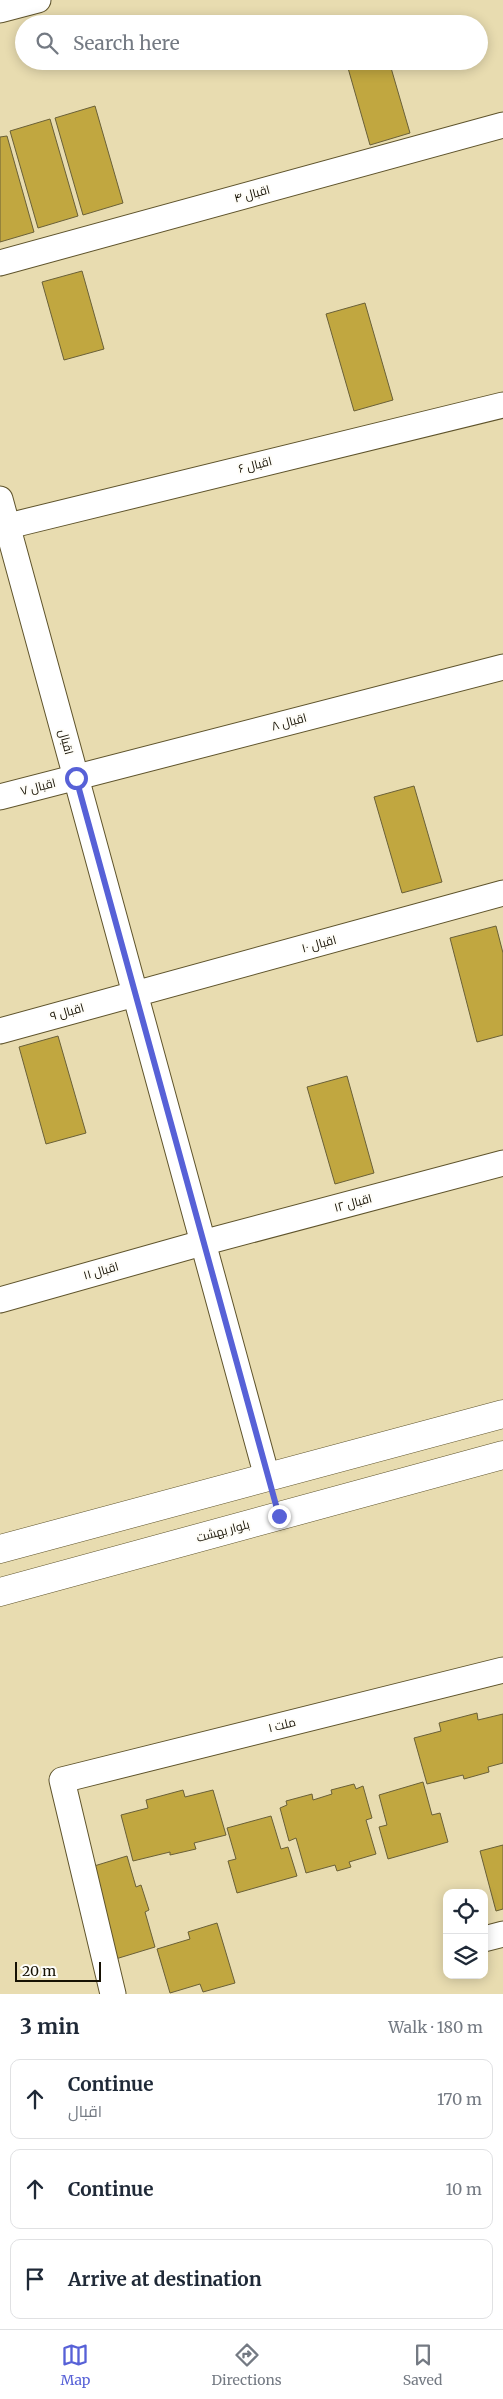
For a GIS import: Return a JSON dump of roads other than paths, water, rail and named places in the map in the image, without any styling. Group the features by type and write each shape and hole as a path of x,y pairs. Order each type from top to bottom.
{"street":[{"path":"0,10 38,0"},
{"name":"اقبال ۴","path":"0,263 503,125"},
{"name":"اقبال ۶","path":"4,527 503,405"},
{"name":"اقبال","path":"0,500 4,527 76,778 267,1477"},
{"name":"اقبال ۸","path":"76,778 503,667"},
{"name":"اقبال ۷","path":"0,797 76,778"},
{"name":"اقبال ۱۰","path":"134,994 503,894"},
{"name":"اقبال ۹","path":"0,1031 134,994"},
{"name":"اقبال ۱۲","path":"202,1243 503,1163"},
{"name":"اقبال ۱۱","path":"0,1300 202,1243"},
{"path":"0,1549 503,1414"},
{"name":"بلوار بهشت","path":"0,1592 503,1455"},
{"path":"267,1477 279,1516"},
{"name":"ملت ۱","path":"113,1994 62,1780 503,1670"},
{"path":"488,1938 503,1934"}]}
